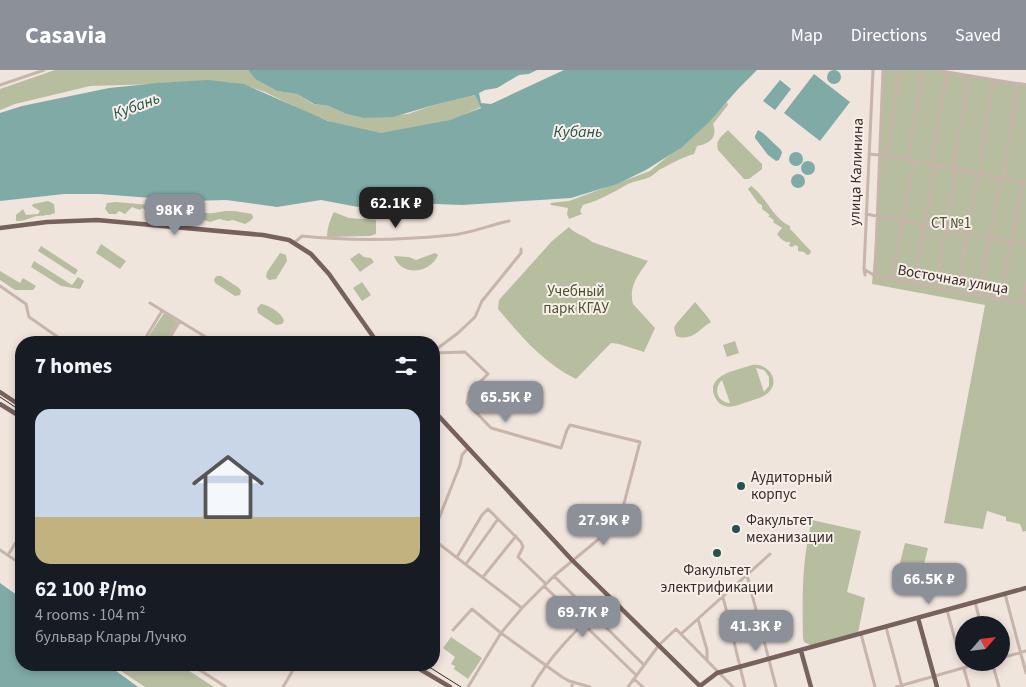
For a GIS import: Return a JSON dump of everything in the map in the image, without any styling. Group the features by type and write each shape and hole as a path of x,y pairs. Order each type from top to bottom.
{"main road":[{"path":"0,228 47,222 97,220 276,236 295,242 319,261 373,336"},
{"path":"0,392 15,402"},
{"path":"0,404 15,413"},
{"path":"440,417 572,560 700,687 717,673 740,666 801,651 1026,588"},
{"path":"918,618 937,687"},
{"path":"801,651 811,687"},
{"path":"422,671 450,687"}],"street":[{"path":"0,85 44,70"},
{"name":"улица Калинина","path":"865,275 873,70"},
{"path":"875,276 884,70"},
{"path":"887,156 900,70"},
{"path":"908,161 923,70"},
{"path":"935,70 1026,85"},
{"path":"914,284 947,72"},
{"path":"936,287 969,76"},
{"path":"957,291 980,174 983,141 994,80"},
{"path":"979,295 1018,84"},
{"path":"869,154 1025,182 1000,299"},
{"path":"892,280 914,162"},
{"path":"866,214 1026,244"},
{"path":"295,242 302,236 327,239 381,239 454,235 509,221"},
{"path":"440,347 475,317 482,301 521,253 521,249"},
{"name":"Восточная улица","path":"864,269 875,276 892,280 1024,303"},
{"path":"1024,303 1026,282"},
{"path":"0,286 26,304 29,317 56,336"},
{"path":"150,303 204,336"},
{"path":"147,336 162,311"},
{"path":"171,336 180,321"},
{"path":"440,352 465,352 488,374 469,393 466,403 491,428 561,448 570,426 640,442 620,519 554,576 522,608 501,633 468,687"},
{"path":"440,516 460,465 462,455 469,448"},
{"path":"456,557 487,509 522,542 523,548 518,556 643,687"},
{"path":"466,564 498,519"},
{"path":"483,578 516,536"},
{"path":"8,555 15,544"},
{"path":"440,545 522,608"},
{"path":"0,550 15,560"},
{"path":"681,634 770,554"},
{"path":"747,575 776,687"},
{"path":"554,576 644,664"},
{"path":"1005,594 1026,673"},
{"path":"532,687 543,668 568,639 610,597"},
{"path":"723,597 746,687"},
{"path":"975,602 979,616"},
{"path":"453,630 472,609 501,633 562,677 590,687"},
{"path":"946,610 955,641"},
{"path":"698,619 707,650 706,660"},
{"path":"886,627 902,686"},
{"path":"628,687 658,645 676,629 717,673 733,687"},
{"path":"861,634 875,687"},
{"path":"1010,656 1026,651"},
{"path":"201,671 226,687"},
{"path":"283,687 292,671"},
{"path":"896,687 955,671"},
{"path":"965,671 969,687"},
{"path":"995,671 999,687"},
{"path":"572,682 572,687"}],"green space":[{"path":"55,70 248,70 255,79 277,91 297,94 313,104 329,106 346,114 363,118 408,114 434,105 475,95 481,107 457,118 434,125 388,135 334,123 308,113 265,92 245,85 227,82 90,86 15,104 0,110 0,89"},
{"name":"СТ №1","path":"882,70 941,70 995,80 1026,83 1026,531 1023,532 1020,524 1006,521 1006,517 987,511 983,529 944,523 985,305 872,284 877,216"},
{"path":"727,102 728,105 713,124 714,136 706,144 697,146 694,154 668,165 650,177 628,184 600,199 583,205 580,211 582,214 569,219 567,214 568,208 551,205 550,203 569,201 650,171 689,139"},
{"path":"728,130 762,164 762,169 749,179 744,179 718,150 718,141"},
{"path":"751,186 761,195 774,213 790,226 790,229 811,251 810,254 807,255 804,252 798,251 796,245 789,246 790,242 784,241 779,237 777,234 782,228 773,222 774,220 768,216 770,215 762,209 762,205 758,203 748,189"},
{"path":"48,201 54,204 55,213 16,221 16,215 23,209 26,215 38,214 40,211 32,206 33,204"},
{"path":"107,203 161,206 167,209 169,207 176,207 176,212 180,210 183,213 196,209 205,213 236,211 252,214 253,218 245,224 233,220 219,219 210,222 199,218 196,224 185,222 179,217 177,220 161,219 150,209 147,211 142,208 140,210 132,207 125,214 119,211 116,214 109,214 105,209"},
{"path":"334,212 349,218 376,220 376,234 370,236 327,237 329,224"},
{"name":"Учебный парк КГАУ","path":"569,227 592,242 648,261 635,281 632,298 633,304 655,328 644,352 611,343 576,379 564,373 543,357 524,339 498,309 499,300 552,241"},
{"path":"101,244 126,261 120,269 96,253"},
{"path":"41,246 78,270 75,275 38,251"},
{"path":"280,253 286,255 287,261 276,279 269,280 266,277 267,272"},
{"path":"359,253 364,257 371,258 374,262 360,272 350,259"},
{"path":"435,253 438,255 429,266 416,270 409,270 403,267 394,256 409,257 416,260"},
{"path":"34,261 72,285 78,277 84,281 80,289 61,286 31,267"},
{"path":"0,271 20,283 23,278 36,286 33,290 15,290 0,280"},
{"path":"217,276 221,276 239,288 241,291 240,295 235,296 215,283 214,279"},
{"path":"362,282 371,295 362,301 353,288"},
{"path":"695,302 711,322 691,336 676,336 674,328 676,324"},
{"path":"261,304 278,312 284,321 282,324 276,325 258,313 257,308"},
{"path":"164,313 178,322 169,336 149,336"},
{"path":"735,341 739,353 727,357 723,345"},
{"path":"752,365 763,366 771,373 774,382 769,392 754,400 732,406 721,405 714,395 713,388 715,382 725,374","holes":["756,368 764,370 769,377 769,386 764,392","722,380 730,403 725,402 719,397 717,391"]},
{"path":"812,520 861,531 847,592 865,598 858,633 812,646 804,642 803,638 803,578"},
{"path":"905,543 928,548 919,584 896,578"},
{"path":"451,637 482,658 468,679 454,669 455,666 451,664 455,657 443,648"},
{"path":"121,671 189,671 214,687 145,687"}],"water":[{"name":"Кубань","path":"248,70 537,70 529,74 519,75 497,88 479,93 481,103 491,104 564,70 757,70 709,122 682,147 646,170 617,184 571,198 462,205 410,203 391,207 378,205 358,207 321,200 277,207 226,200 191,201 99,194 64,194 0,201 0,113 22,106 109,88 208,80 244,84 328,121 381,133 450,120 481,108 475,95 393,117 363,118 346,114 329,106 314,104 297,94 277,91 255,79"},
{"path":"831,70 837,70 841,77 837,84 831,84 827,80 827,74"},
{"path":"814,74 850,102 820,141 784,113"},
{"path":"780,80 791,89 775,110 763,101"},
{"path":"758,130 781,150 782,153 779,160 776,161 768,155 755,138"},
{"path":"793,152 799,152 803,159 799,166 793,166 789,162 789,156"},
{"path":"805,161 811,161 815,168 811,175 805,175 801,171 801,165"},
{"path":"795,174 801,174 805,181 801,188 795,188 791,184 791,178"},
{"path":"0,583 15,594 15,671 116,671 138,687 0,687"}],"tram line":[{"path":"0,397 15,407"},
{"path":"436,671 461,687"}],"place":[{"name":"Аудиторный корпус","path":"741,486"},
{"name":"Факультет механизации","path":"736,529"},
{"name":"Факультет электрификации","path":"717,553"}]}
